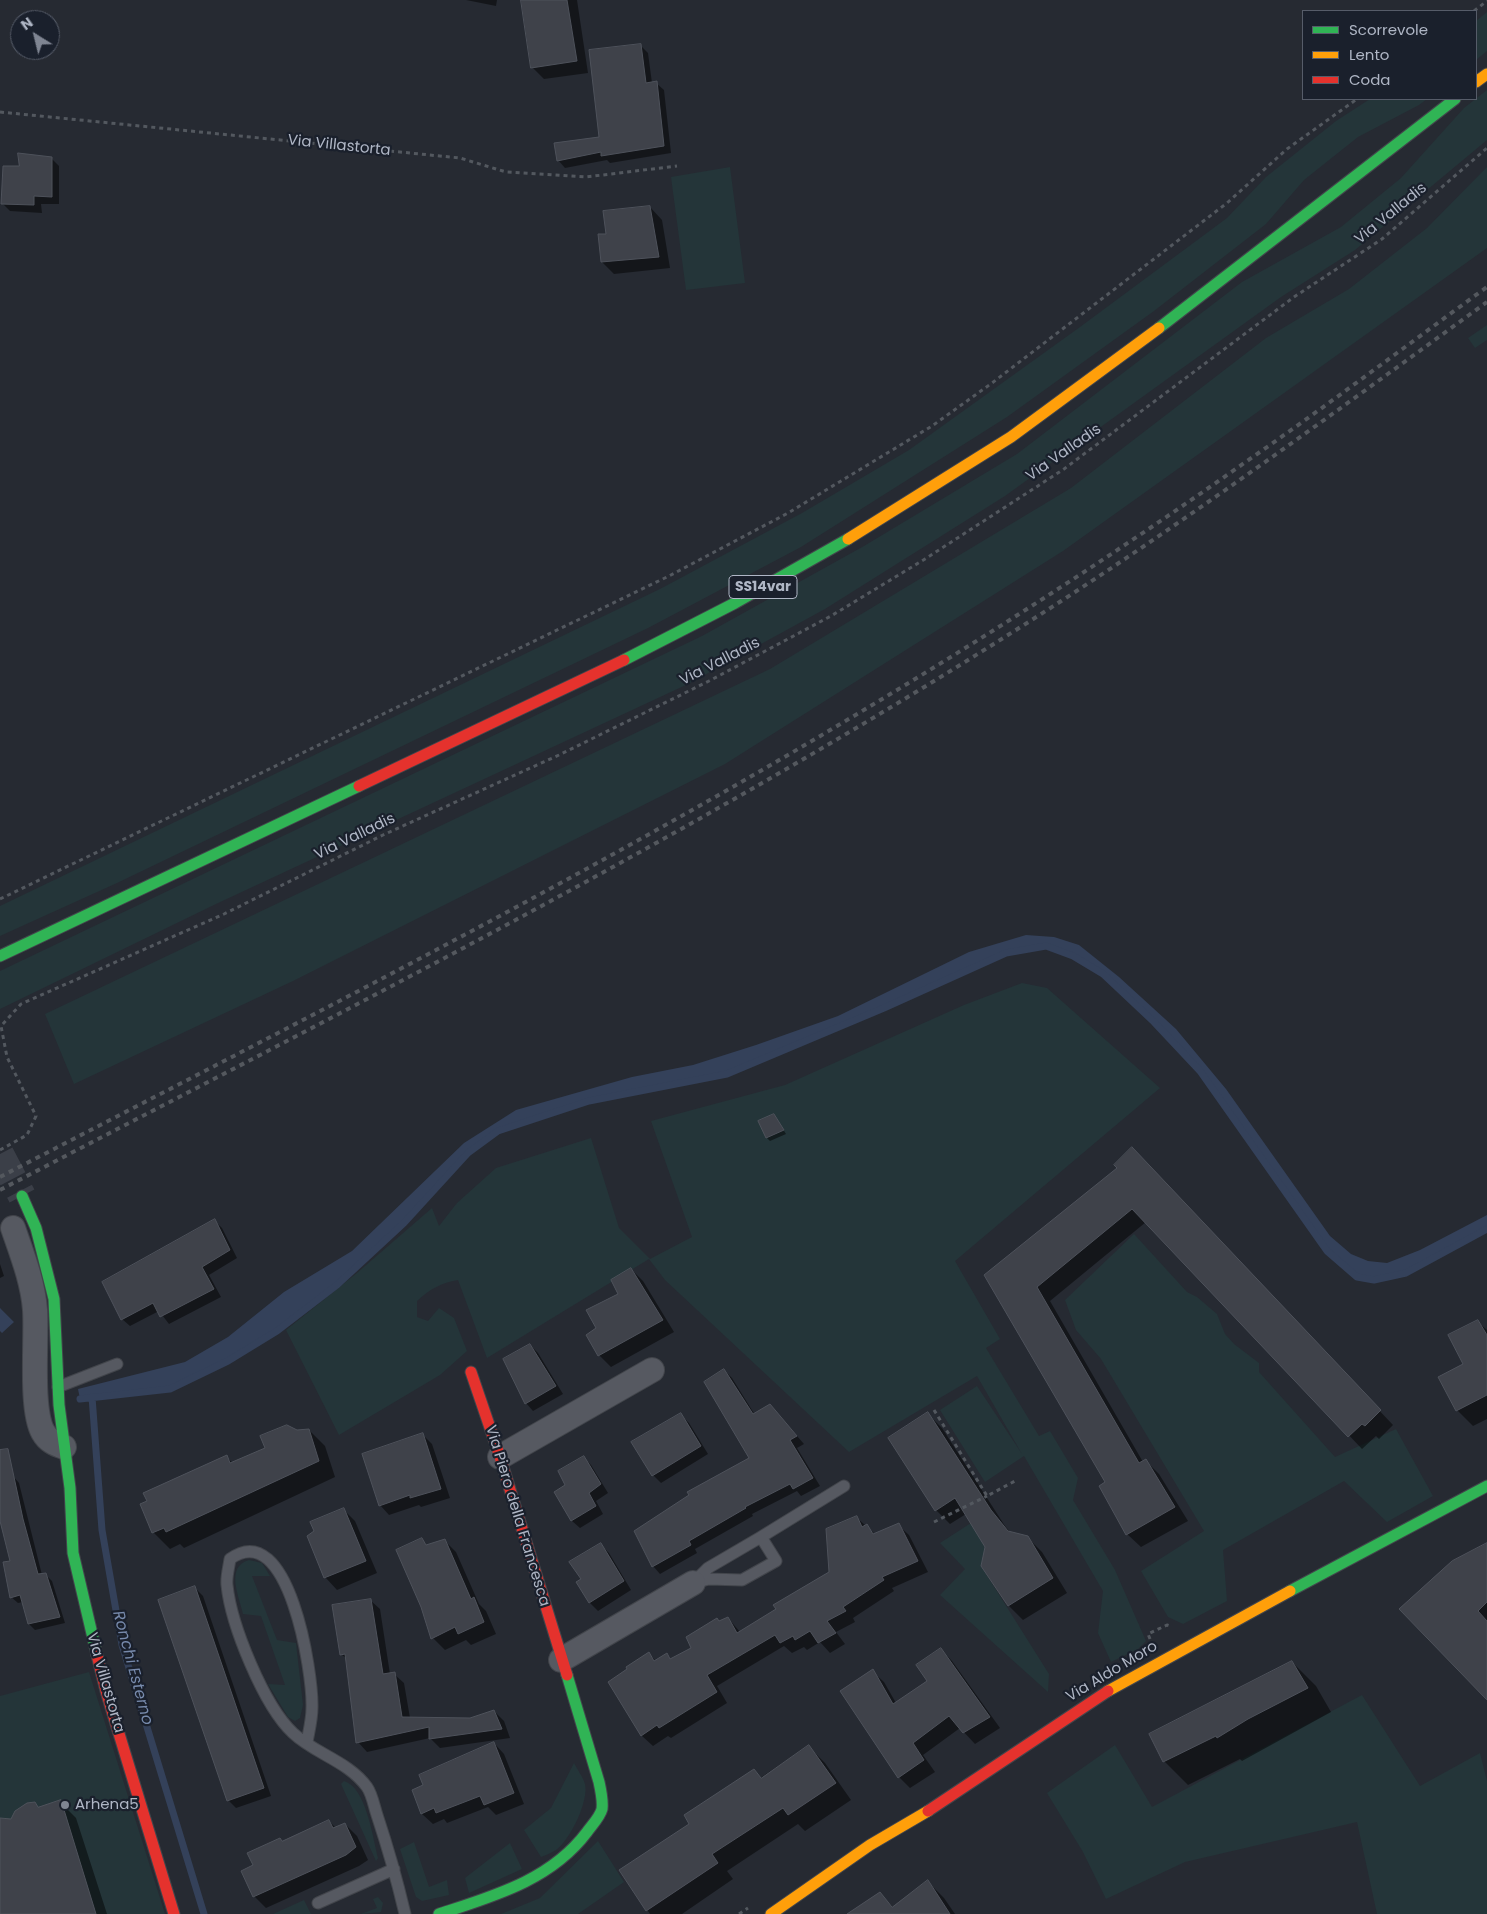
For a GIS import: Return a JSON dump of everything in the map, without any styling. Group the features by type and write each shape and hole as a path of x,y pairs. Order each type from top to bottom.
{"main road":[{"name":"SS14var","path":"0,956 630,656 734,603 830,550 1011,437 1190,304 1453,100"},
{"name":"Via Villastorta","path":"22,1196 36,1228 54,1299 58,1387 70,1488 73,1553 86,1616 106,1691 174,1914"},
{"name":"Via Piero della Francesca","path":"439,1914 538,1876 567,1858 587,1834 602,1809 601,1792 593,1758 561,1660 500,1457 471,1372"},
{"name":"Via Aldo Moro","path":"771,1914 870,1845 936,1806 1089,1702 1172,1654 1487,1486"}],"street":[{"path":"13,1228 26,1267 35,1309 37,1415 43,1433 50,1441 64,1447"},
{"path":"500,1457 652,1370"},
{"path":"561,1660 694,1583"}],"lane":[{"path":"58,1387 118,1364"},
{"path":"694,1583 708,1568 844,1486"},
{"path":"694,1583 708,1579 742,1580 776,1561 761,1537"},
{"path":"307,1742 312,1709 309,1670 292,1599 276,1570 264,1555 248,1550 238,1552 230,1559 226,1584 236,1622 254,1670 271,1704 293,1733 355,1774 368,1788 394,1869 405,1914"},
{"path":"318,1903 394,1869"}],"path":[{"path":"1475,10 1487,1"},
{"path":"0,899 669,576 803,504 932,426 992,383 1226,203 1287,149 1356,100"},
{"name":"Via Villastorta","path":"0,112 460,158 506,172 586,176 677,166"},
{"name":"Via Valladis","path":"0,1150 27,1135 36,1116 7,1057 1,1026 21,1004 224,914 383,835 559,755 832,616 925,559 1064,469 1294,297 1382,240 1487,148"},
{"path":"934,1410 987,1496"},
{"path":"934,1522 1015,1481"}],"shaded area":[{"path":"1487,12 1487,51 1477,59 1477,20"},
{"path":"1487,90 1487,140 1355,250 1281,297 1005,496 825,609 688,684 216,904 0,1009 0,971 702,636 864,546 1017,454 1242,282 1341,227 1401,178 1464,108 1477,100 1477,98"},
{"path":"1368,100 1426,100 1358,137 1304,180 1266,224 1154,311 1007,417 801,547 648,628 117,883 0,936 0,906 660,589 802,513 909,450 1227,218 1266,177 1336,121"},
{"path":"730,167 745,283 686,290 671,177"},
{"path":"1487,167 1487,248 1063,551 725,764 293,981 74,1084 45,1014 770,669 1071,488 1266,338 1349,289 1427,228"},
{"path":"1487,325 1487,340 1475,348 1468,338"},
{"path":"1022,983 1047,988 1160,1088 955,1261 1000,1339 986,1348 1039,1436 1050,1431 1078,1478 1073,1500 1115,1570 1146,1641 1138,1649 1111,1662 1098,1633 1103,1591 1024,1456 985,1482 940,1410 977,1386 1022,1454 977,1376 849,1452 665,1280 649,1259 487,1358 458,1280 436,1287 417,1301 417,1317 428,1321 439,1308 454,1318 467,1351 440,1375 339,1435 286,1330 357,1273 432,1208 439,1226 457,1203 496,1168 591,1138 619,1228 650,1259 692,1237 651,1121 785,1085 964,1005"},
{"path":"1134,1234 1187,1292 1197,1297 1217,1314 1225,1334 1234,1344 1259,1363 1259,1372 1335,1457 1396,1429 1433,1496 1387,1522 1344,1481 1223,1550 1227,1601 1183,1624 1168,1617 1141,1571 1204,1531 1101,1359 1076,1330 1065,1300"},
{"path":"971,1523 985,1547 981,1566 1049,1674 1048,1692 940,1595 965,1569 940,1543"},
{"path":"249,1560 262,1563 270,1576 252,1576 277,1640 296,1643 303,1705 300,1718 295,1721 288,1717 268,1684 285,1685 261,1616 243,1614 237,1591 236,1575 237,1569"},
{"name":"Arhena5","path":"89,1672 165,1914 0,1914 0,1696"},
{"path":"1362,1695 1420,1786 1480,1753 1487,1781 1487,1914 1377,1914 1357,1822 1185,1862 1106,1899 1083,1852 1047,1793 1115,1745 1152,1807"},
{"path":"574,1763 585,1784 581,1810 567,1838 556,1850 541,1857 524,1830 551,1808"},
{"path":"344,1781 352,1785 363,1803 374,1838 378,1858 376,1861 341,1784"},
{"path":"598,1841 624,1882 578,1914 501,1914 540,1898"},
{"path":"414,1842 429,1887 447,1880 449,1895 422,1901 416,1897 400,1849"},
{"path":"510,1843 522,1869 469,1893 465,1878"},
{"path":"378,1897 383,1903 381,1912 361,1914 377,1908 373,1899"},
{"path":"304,1900 311,1914 273,1914"}],"water":[{"path":"1026,935 1054,937 1079,945 1119,977 1176,1029 1226,1089 1330,1236 1351,1254 1368,1261 1387,1263 1420,1250 1487,1215 1487,1229 1406,1273 1374,1280 1357,1277 1327,1251 1200,1071 1154,1022 1103,974 1073,956 1046,946 1006,953 884,1008 727,1074 589,1101 498,1131 468,1153 404,1223 337,1285 277,1331 228,1361 170,1389 80,1399 78,1389 185,1362 228,1337 284,1292 352,1251 464,1143 516,1110 632,1077 693,1065 756,1045 838,1016 969,952"},
{"path":"0,1308 14,1322 2,1333 0,1331"}],"building":[{"path":"521,0 567,0 577,61 531,68"},
{"path":"641,44 646,83 657,81 664,146 601,156 601,152 557,161 554,143 599,137 589,50"},
{"path":"18,153 52,157 52,197 34,196 34,205 1,204 3,166 19,166"},
{"path":"650,206 659,257 601,262 598,234 606,234 603,211"},
{"path":"774,1114 784,1130 766,1138 758,1121"},
{"path":"1132,1147 1381,1410 1365,1426 1362,1424 1348,1437 1132,1209 1037,1287 1139,1463 1146,1459 1175,1507 1126,1535 1099,1486 1105,1482 984,1275 1117,1168 1114,1165"},
{"path":"215,1219 230,1250 202,1267 214,1289 160,1317 153,1303 121,1320 102,1282"},
{"path":"631,1268 663,1320 598,1356 586,1335 596,1328 586,1310 618,1294 611,1280"},
{"path":"1478,1320 1487,1335 1487,1395 1456,1411 1438,1377 1463,1364 1448,1335"},
{"path":"530,1344 556,1386 525,1404 503,1359"},
{"path":"724,1369 753,1414 770,1404 797,1436 790,1440 813,1478 793,1489 790,1484 745,1507 689,1541 691,1545 652,1567 634,1531 689,1495 687,1492 749,1458 704,1382"},
{"path":"928,1412 991,1510 1008,1531 1028,1536 1053,1578 1008,1606 981,1566 985,1547 955,1498 935,1511 888,1438"},
{"path":"681,1413 701,1446 652,1476 631,1442"},
{"path":"287,1425 297,1430 309,1429 319,1461 166,1532 164,1528 152,1533 140,1504 147,1501 143,1493 227,1455 230,1463 265,1448 260,1436"},
{"path":"423,1433 441,1489 410,1498 410,1495 379,1506 362,1454"},
{"path":"8,1449 23,1519 38,1574 46,1573 60,1617 28,1624 20,1595 10,1598 3,1562 10,1561 0,1521 0,1450"},
{"path":"584,1456 601,1484 589,1493 596,1506 571,1521 554,1492 565,1485 558,1471"},
{"path":"344,1508 366,1561 324,1578 307,1536 314,1531 310,1522"},
{"path":"857,1516 862,1527 867,1524 873,1534 899,1523 918,1561 882,1577 884,1580 843,1607 846,1611 827,1621 836,1633 818,1643 810,1631 795,1640 793,1636 780,1643 775,1635 707,1675 717,1692 659,1728 657,1725 641,1736 608,1682 649,1652 654,1661 667,1653 670,1659 691,1648 686,1637 717,1618 719,1621 728,1617 737,1633 776,1609 773,1605 829,1572 826,1529"},
{"path":"422,1538 426,1545 445,1539 471,1599 474,1597 484,1622 458,1634 455,1627 431,1639 421,1607 396,1550"},
{"path":"601,1543 624,1581 589,1603 576,1582 581,1579 569,1562"},
{"path":"1487,1543 1487,1602 1478,1611 1487,1621 1487,1700 1399,1609 1452,1561"},
{"path":"195,1586 264,1788 227,1801 158,1600"},
{"path":"371,1599 383,1674 395,1672 402,1717 470,1718 494,1710 502,1729 429,1739 429,1727 356,1743 345,1654 340,1655 332,1605"},
{"path":"941,1648 990,1717 963,1733 949,1716 913,1743 924,1760 898,1778 840,1691 873,1669 893,1704 927,1681 916,1665"},
{"path":"1292,1661 1308,1688 1248,1719 1217,1738 1216,1736 1163,1762 1149,1734"},
{"path":"494,1742 514,1793 484,1805 480,1796 436,1813 434,1808 421,1814 412,1790 423,1785 419,1775"},
{"path":"809,1745 836,1783 788,1815 783,1808 712,1854 718,1863 646,1911 619,1870 689,1824 684,1815 754,1769 761,1778"},
{"path":"61,1800 96,1914 0,1914 0,1818 11,1819 15,1811 27,1803 35,1802 38,1807"},
{"path":"329,1820 333,1828 345,1823 356,1847 346,1855 253,1897 241,1871 253,1865 247,1853 280,1838 282,1841"},
{"path":"928,1880 950,1914 847,1914 880,1892 892,1907"}],"waterway":[{"path":"80,1399 170,1389 228,1361 277,1331 337,1285 404,1223 468,1153 498,1131 589,1101 727,1074 884,1008 1006,953 1046,946 1073,956 1103,974 1154,1022 1200,1071 1327,1251 1357,1277 1374,1280 1406,1273 1487,1229"},
{"name":"Ronchi Esterno","path":"92,1397 102,1530 122,1645 204,1914"}],"tunnel":[{"path":"0,1154 22,1196"}],"railway":[{"path":"0,1177 317,1013 527,901 734,786 837,726 941,663 1147,530 1307,418 1487,287"},
{"path":"0,1190 506,925 631,857 878,715 1063,600 1186,517 1487,302"}],"traffic: fast":[{"path":"1159,328 1454,100"},
{"path":"624,660 735,603 848,539"},
{"path":"0,956 359,786"},
{"path":"22,1196 36,1228 54,1299 59,1405 70,1488 73,1553 97,1655"},
{"path":"1290,1591 1487,1486"},
{"path":"439,1914 501,1893 539,1874 573,1849 600,1815 602,1803 599,1782 567,1675"}],"traffic: slow":[{"path":"1477,81 1487,74"},
{"path":"848,539 1011,437 1159,328"},
{"path":"1108,1691 1290,1591"},
{"path":"771,1914 870,1845 928,1811"}],"traffic: jam":[{"path":"359,786 624,660"},
{"path":"471,1372 500,1457 567,1675"},
{"path":"97,1655 106,1691 174,1914"},
{"path":"928,1811 1108,1691"}],"place":[{"name":"Arhena5","path":"65,1805"}]}
